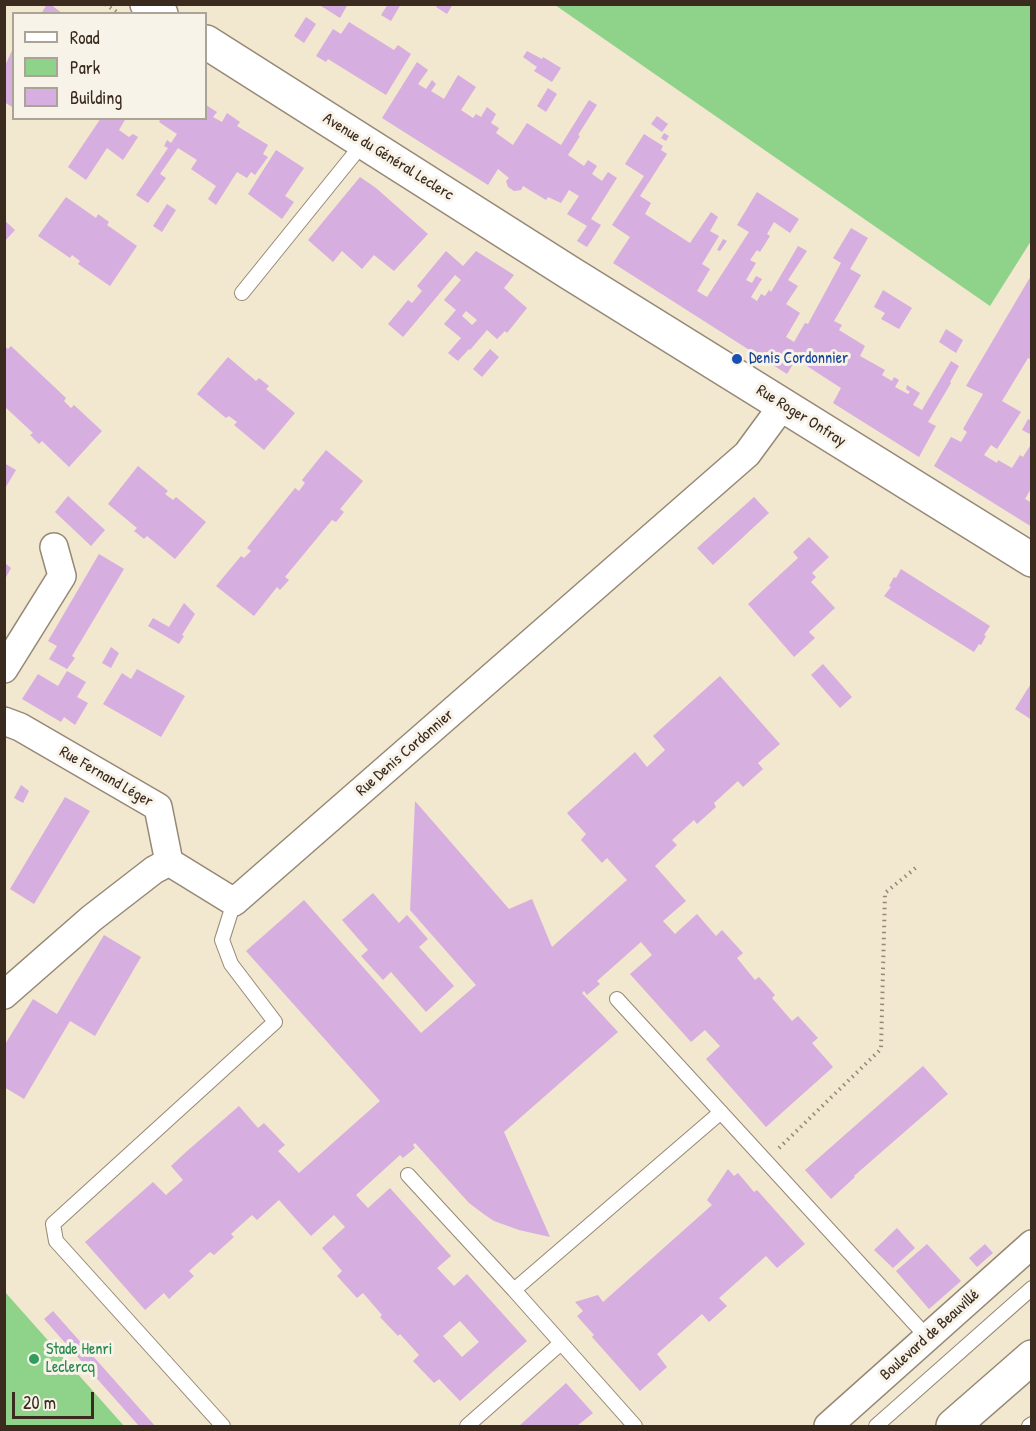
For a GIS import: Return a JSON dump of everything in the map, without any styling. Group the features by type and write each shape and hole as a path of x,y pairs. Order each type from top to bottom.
{"main road":[{"name":"Avenue du Général Leclerc","path":"207,43 570,273"},
{"name":"Rue Roger Onfray","path":"570,273 1032,560"},
{"path":"953,1426 1032,1357"}],"street":[{"name":"Rue Denis Cordonnier","path":"234,902 747,454 783,405"},
{"path":"4,669 62,576 54,547"},
{"name":"Rue Fernand Léger","path":"4,721 158,807 169,862"},
{"path":"4,995 108,905 154,870 169,862 234,902"},
{"name":"Boulevard de Beauvillé","path":"828,1426 1032,1244"}],"lane":[{"path":"242,293 363,142"},
{"path":"223,1426 56,1242 53,1224 275,1022 231,964 222,940 234,902"},
{"path":"617,999 928,1338"},
{"path":"514,1290 721,1112"},
{"path":"408,1175 635,1426"},
{"path":"876,1426 1032,1288"},
{"path":"467,1426 561,1343"}],"path":[{"path":"766,1161 881,1050 885,893 918,866"}],"green space":[{"path":"555,5 1031,5 1031,241 990,306"},
{"name":"Stade Henri Leclercq","path":"5,1292 124,1426 5,1426"}],"building":[{"path":"47,4 50,4 60,12 42,12"},
{"path":"318,4 348,4 340,18"},
{"path":"388,4 401,4 391,21 381,15"},
{"path":"438,4 453,4 447,14 436,7"},
{"path":"306,17 316,24 304,43 294,36"},
{"path":"349,22 394,50 398,45 411,54 386,95 328,59 326,62 316,56 333,29 341,34"},
{"path":"12,50 12,107 4,102 4,68"},
{"path":"527,51 561,68 552,82 534,71 537,67 523,57"},
{"path":"417,62 428,70 418,84 426,89 432,80 436,84 431,91 444,99 458,75 476,87 461,110 473,118 476,114 481,117 487,107 496,114 491,123 499,128 496,133 513,145 527,123 561,145 589,100 597,105 568,155 584,166 588,160 597,166 592,174 602,181 608,172 617,178 591,219 601,225 587,247 577,241 587,226 567,214 579,196 569,190 561,203 548,197 546,200 523,186 521,190 514,191 508,187 506,181 509,178 498,169 488,185 382,118"},
{"path":"548,88 557,94 546,112 537,106"},
{"path":"207,106 217,112 213,117 222,122 227,113 240,122 237,126 268,145 263,154 268,157 255,175 251,172 247,178 237,172 216,205 208,199 216,186 191,169 197,160 178,148 160,174 166,178 148,203 136,195 168,148 164,146 167,140 171,143 177,134 159,122 160,120 207,120"},
{"path":"657,116 668,124 662,132 651,124"},
{"path":"100,120 125,120 119,130 129,137 133,134 138,137 123,160 107,148 86,180 68,167"},
{"path":"664,133 669,136 666,141 661,138"},
{"path":"644,134 663,146 661,150 667,154 640,196 651,203 645,214 690,243 711,212 718,217 710,231 719,236 702,264 710,269 697,291 707,297 749,232 737,225 757,192 799,219 790,233 774,222 767,234 770,236 760,252 757,250 750,260 756,263 746,280 752,283 756,276 762,279 751,297 757,301 761,294 765,296 769,290 771,292 798,246 807,251 788,280 798,286 786,304 800,313 786,337 794,342 805,323 808,324 841,263 833,258 851,228 868,238 850,269 861,275 834,321 842,325 839,330 865,346 860,356 885,370 882,375 892,381 894,377 899,380 895,387 908,394 910,392 906,389 907,385 920,393 913,405 922,410 951,361 959,366 928,422 936,426 919,457 833,403 841,388 796,359 787,374 613,263 630,237 612,225 644,176 625,164"},
{"path":"276,150 304,168 285,196 294,202 282,219 248,194"},
{"path":"360,177 376,188 428,234 394,271 374,255 362,269 342,251 333,262 308,240"},
{"path":"66,197 96,218 98,214 109,222 107,225 137,246 110,286 78,264 80,261 72,255 70,258 38,236"},
{"path":"167,204 176,210 162,232 153,226"},
{"path":"4,220 15,230 4,242"},
{"path":"723,239 727,241 720,251 717,250"},
{"path":"446,251 463,266 476,251 514,275 504,288 527,308 507,333 505,331 497,339 487,330 458,361 448,353 461,338 444,324 456,310 444,300 461,280 455,275 403,337 388,324 408,300 412,303 422,291 417,286","holes":["466,311 477,320 472,325 462,316"]},
{"path":"1032,274 1032,360 1028,358 1002,401 1021,412 997,449 991,445 984,455 1012,468 1020,455 1023,457 1030,446 1032,447 1032,487 1025,499 1032,503 1032,527 934,466 951,437 961,442 967,432 963,429 983,394 966,386"},
{"path":"883,290 912,308 899,329 881,319 885,313 874,307"},
{"path":"946,329 963,340 956,353 939,342"},
{"path":"4,346 8,349 11,346 66,398 64,401 71,408 74,405 102,431 69,467 42,441 39,444 30,435 33,433 4,406"},
{"path":"490,349 499,357 482,377 473,369"},
{"path":"228,357 256,381 259,378 269,386 266,389 295,413 264,450 234,425 237,422 229,416 226,418 197,394"},
{"path":"1028,419 1032,421 1032,435 1022,430"},
{"path":"326,450 363,481 340,509 344,512 336,522 332,520 285,577 289,580 280,590 277,587 254,616 216,586 241,556 244,558 251,551 247,548 295,488 299,491 305,483 302,480"},
{"path":"4,463 16,470 4,490"},
{"path":"138,466 168,491 165,494 173,500 176,497 206,522 175,559 147,536 144,539 134,531 137,528 108,504"},
{"path":"68,496 105,530 91,546 55,512"},
{"path":"754,497 769,513 713,565 697,548"},
{"path":"809,537 829,557 812,573 816,577 811,582 835,608 809,632 815,638 794,657 748,604 798,558 793,552"},
{"path":"99,554 124,569 72,656 75,658 67,669 49,659 57,646 48,641"},
{"path":"5,563 11,568 5,579"},
{"path":"901,569 990,626 981,645 979,644 974,652 884,596"},
{"path":"184,603 195,614 179,644 148,626 153,618 169,627"},
{"path":"111,647 119,653 111,668 102,663"},
{"path":"823,664 852,697 840,708 811,675"},
{"path":"137,669 185,696 161,737 103,704 122,673 131,679"},
{"path":"67,671 86,682 77,697 88,703 75,725 64,717 61,722 22,699 38,674 58,686"},
{"path":"720,676 780,744 758,763 763,769 743,787 738,781 714,803 716,807 697,824 694,820 672,840 677,845 655,866 686,901 663,921 675,934 697,914 716,936 722,930 743,953 737,958 755,980 759,977 775,995 772,998 792,1021 798,1016 818,1038 812,1043 833,1067 766,1127 706,1059 720,1046 705,1030 691,1042 630,974 652,955 641,942 597,981 600,984 587,995 584,991 582,993 618,1032 504,1132 550,1237 519,1230 494,1221 485,1215 469,1203 415,1143 413,1145 415,1148 403,1158 400,1155 356,1195 368,1208 390,1188 451,1256 437,1268 454,1286 467,1274 527,1341 460,1401 439,1379 434,1383 413,1361 419,1355 380,1317 382,1315 363,1293 357,1298 337,1276 342,1271 322,1248 345,1227 334,1215 311,1236 279,1200 257,1220 252,1215 231,1234 234,1237 214,1255 210,1252 189,1271 194,1276 169,1299 164,1293 145,1310 85,1242 153,1182 166,1195 183,1180 171,1166 186,1152 239,1106 258,1128 264,1123 285,1145 278,1151 299,1173 380,1101 246,951 304,900 421,1033 476,985 410,910 415,801 509,909 532,899 552,947 627,880 607,858 602,863 581,840 586,834 567,813 635,752 647,767 665,750 653,736","holes":["460,1321 479,1342 462,1357 443,1336"]},
{"path":"1032,682 1032,720 1015,709"},
{"path":"21,785 29,791 23,803 14,798"},
{"path":"65,797 90,811 34,904 10,889"},
{"path":"373,893 399,923 407,915 428,939 419,947 454,986 426,1012 391,972 383,980 361,956 368,950 342,920"},
{"path":"104,935 141,957 95,1036 70,1021 24,1099 4,1087 4,1046 33,999 57,1014"},
{"path":"923,1066 948,1094 831,1199 805,1170"},
{"path":"728,1169 734,1176 738,1173 754,1192 757,1190 805,1244 777,1268 766,1256 719,1298 727,1306 709,1322 702,1314 657,1354 667,1367 640,1391 592,1337 594,1335 577,1316 583,1311 575,1302 598,1295 603,1302 712,1205 707,1200"},
{"path":"897,1228 915,1248 893,1268 874,1250"},
{"path":"927,1244 961,1281 929,1309 896,1271"},
{"path":"985,1244 993,1253 977,1267 969,1258"},
{"path":"53,1311 155,1426 139,1426 44,1319"},
{"path":"566,1383 593,1413 577,1426 519,1426"}],"place":[{"name":"Denis Cordonnier","path":"737,359"},
{"name":"Stade Henri Leclercq","path":"34,1359"}]}
